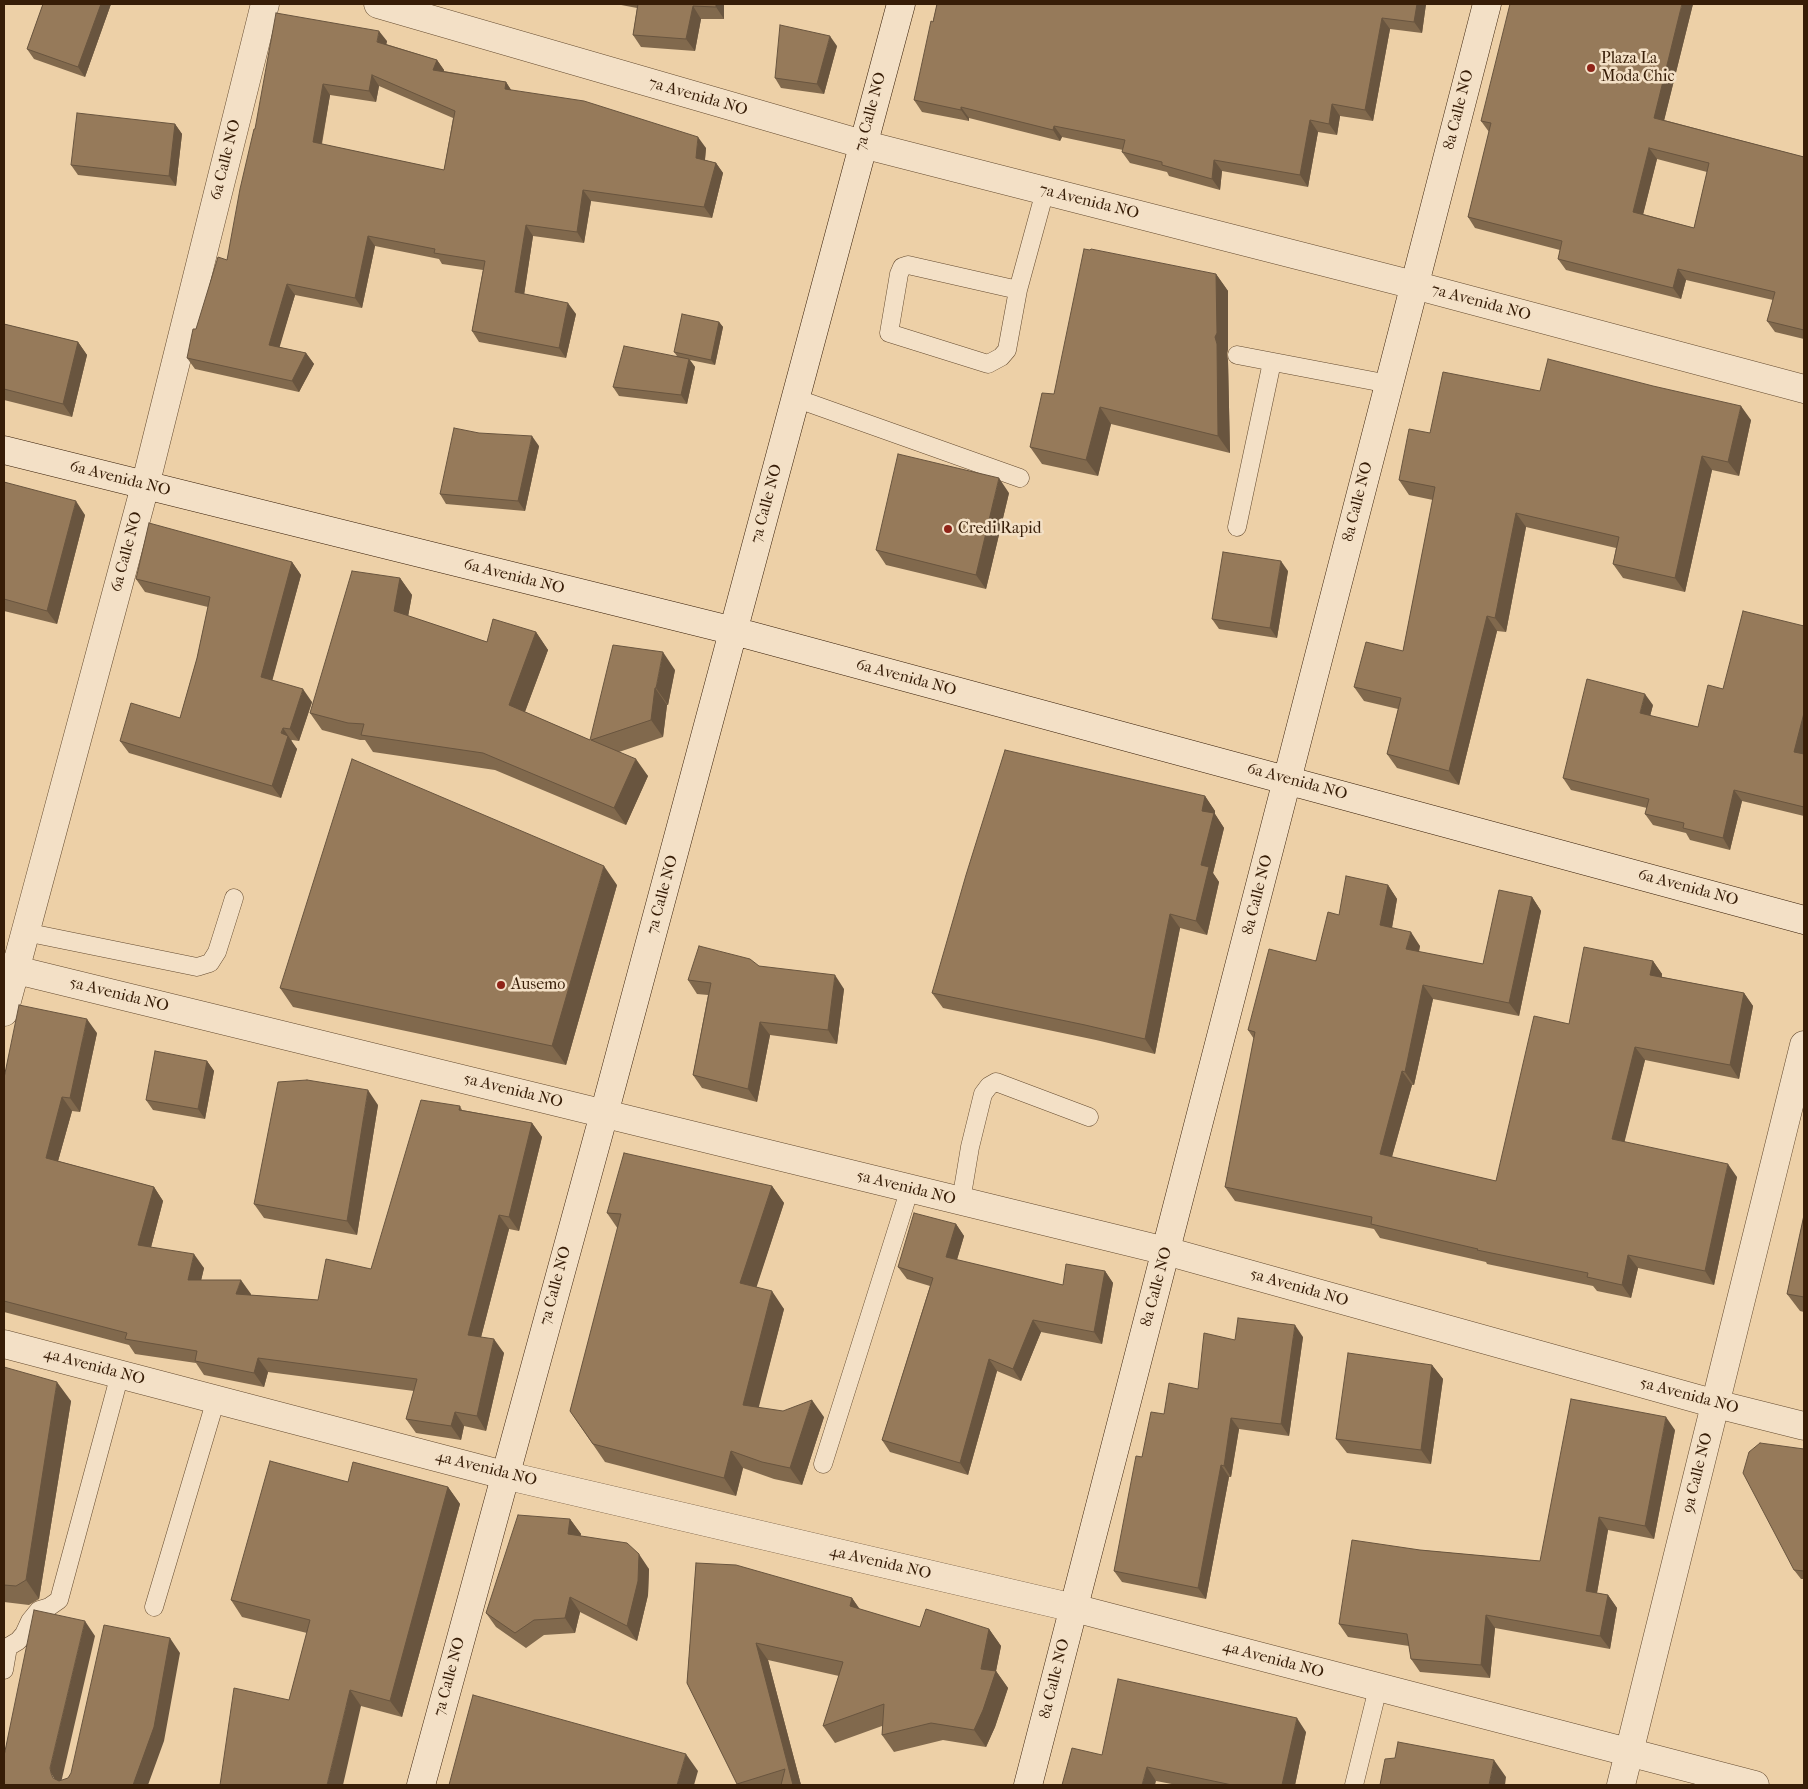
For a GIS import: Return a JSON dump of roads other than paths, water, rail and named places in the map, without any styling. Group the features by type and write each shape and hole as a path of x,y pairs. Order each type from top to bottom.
{"street":[{"name":"6a Calle NO","path":"4,1012 9,968 25,932 145,486 265,4"},
{"name":"7a Avenida NO","path":"378,4 862,144 1414,285 1804,389"},
{"name":"7a Calle NO","path":"421,1785 734,632 900,4"},
{"name":"8a Calle NO","path":"1028,1785 1487,4"},
{"name":"6a Avenida NO","path":"4,450 734,632 1804,920"},
{"name":"5a Avenida NO","path":"9,968 1166,1251 1716,1404 1804,1426"},
{"name":"9a Calle NO","path":"1621,1785 1804,1045"},
{"name":"4a Avenida NO","path":"4,1344 504,1475 1074,1608 1629,1754 1755,1785"}],"lane":[{"path":"1018,290 908,265 902,267 899,274 889,333 988,364 1001,357 1007,350 1018,290 1045,191"},
{"path":"1237,356 1389,384"},
{"path":"1237,527 1272,362"},
{"path":"795,398 1020,478"},
{"path":"25,932 197,967 210,963 217,952 234,898"},
{"path":"961,1201 970,1146 983,1094 989,1086 996,1082 1088,1116"},
{"path":"823,1464 910,1188"},
{"path":"4,1670 8,1647 18,1641 24,1634 30,1621 39,1610 50,1607 59,1600 120,1374"},
{"path":"154,1607 216,1399"},
{"path":"1354,1785 1378,1688"}],"place":[{"name":"Plaza La Moda Chic","path":"1591,68"},
{"name":"Credi Rapid","path":"948,529"},
{"name":"Ausemo","path":"501,985"}]}
